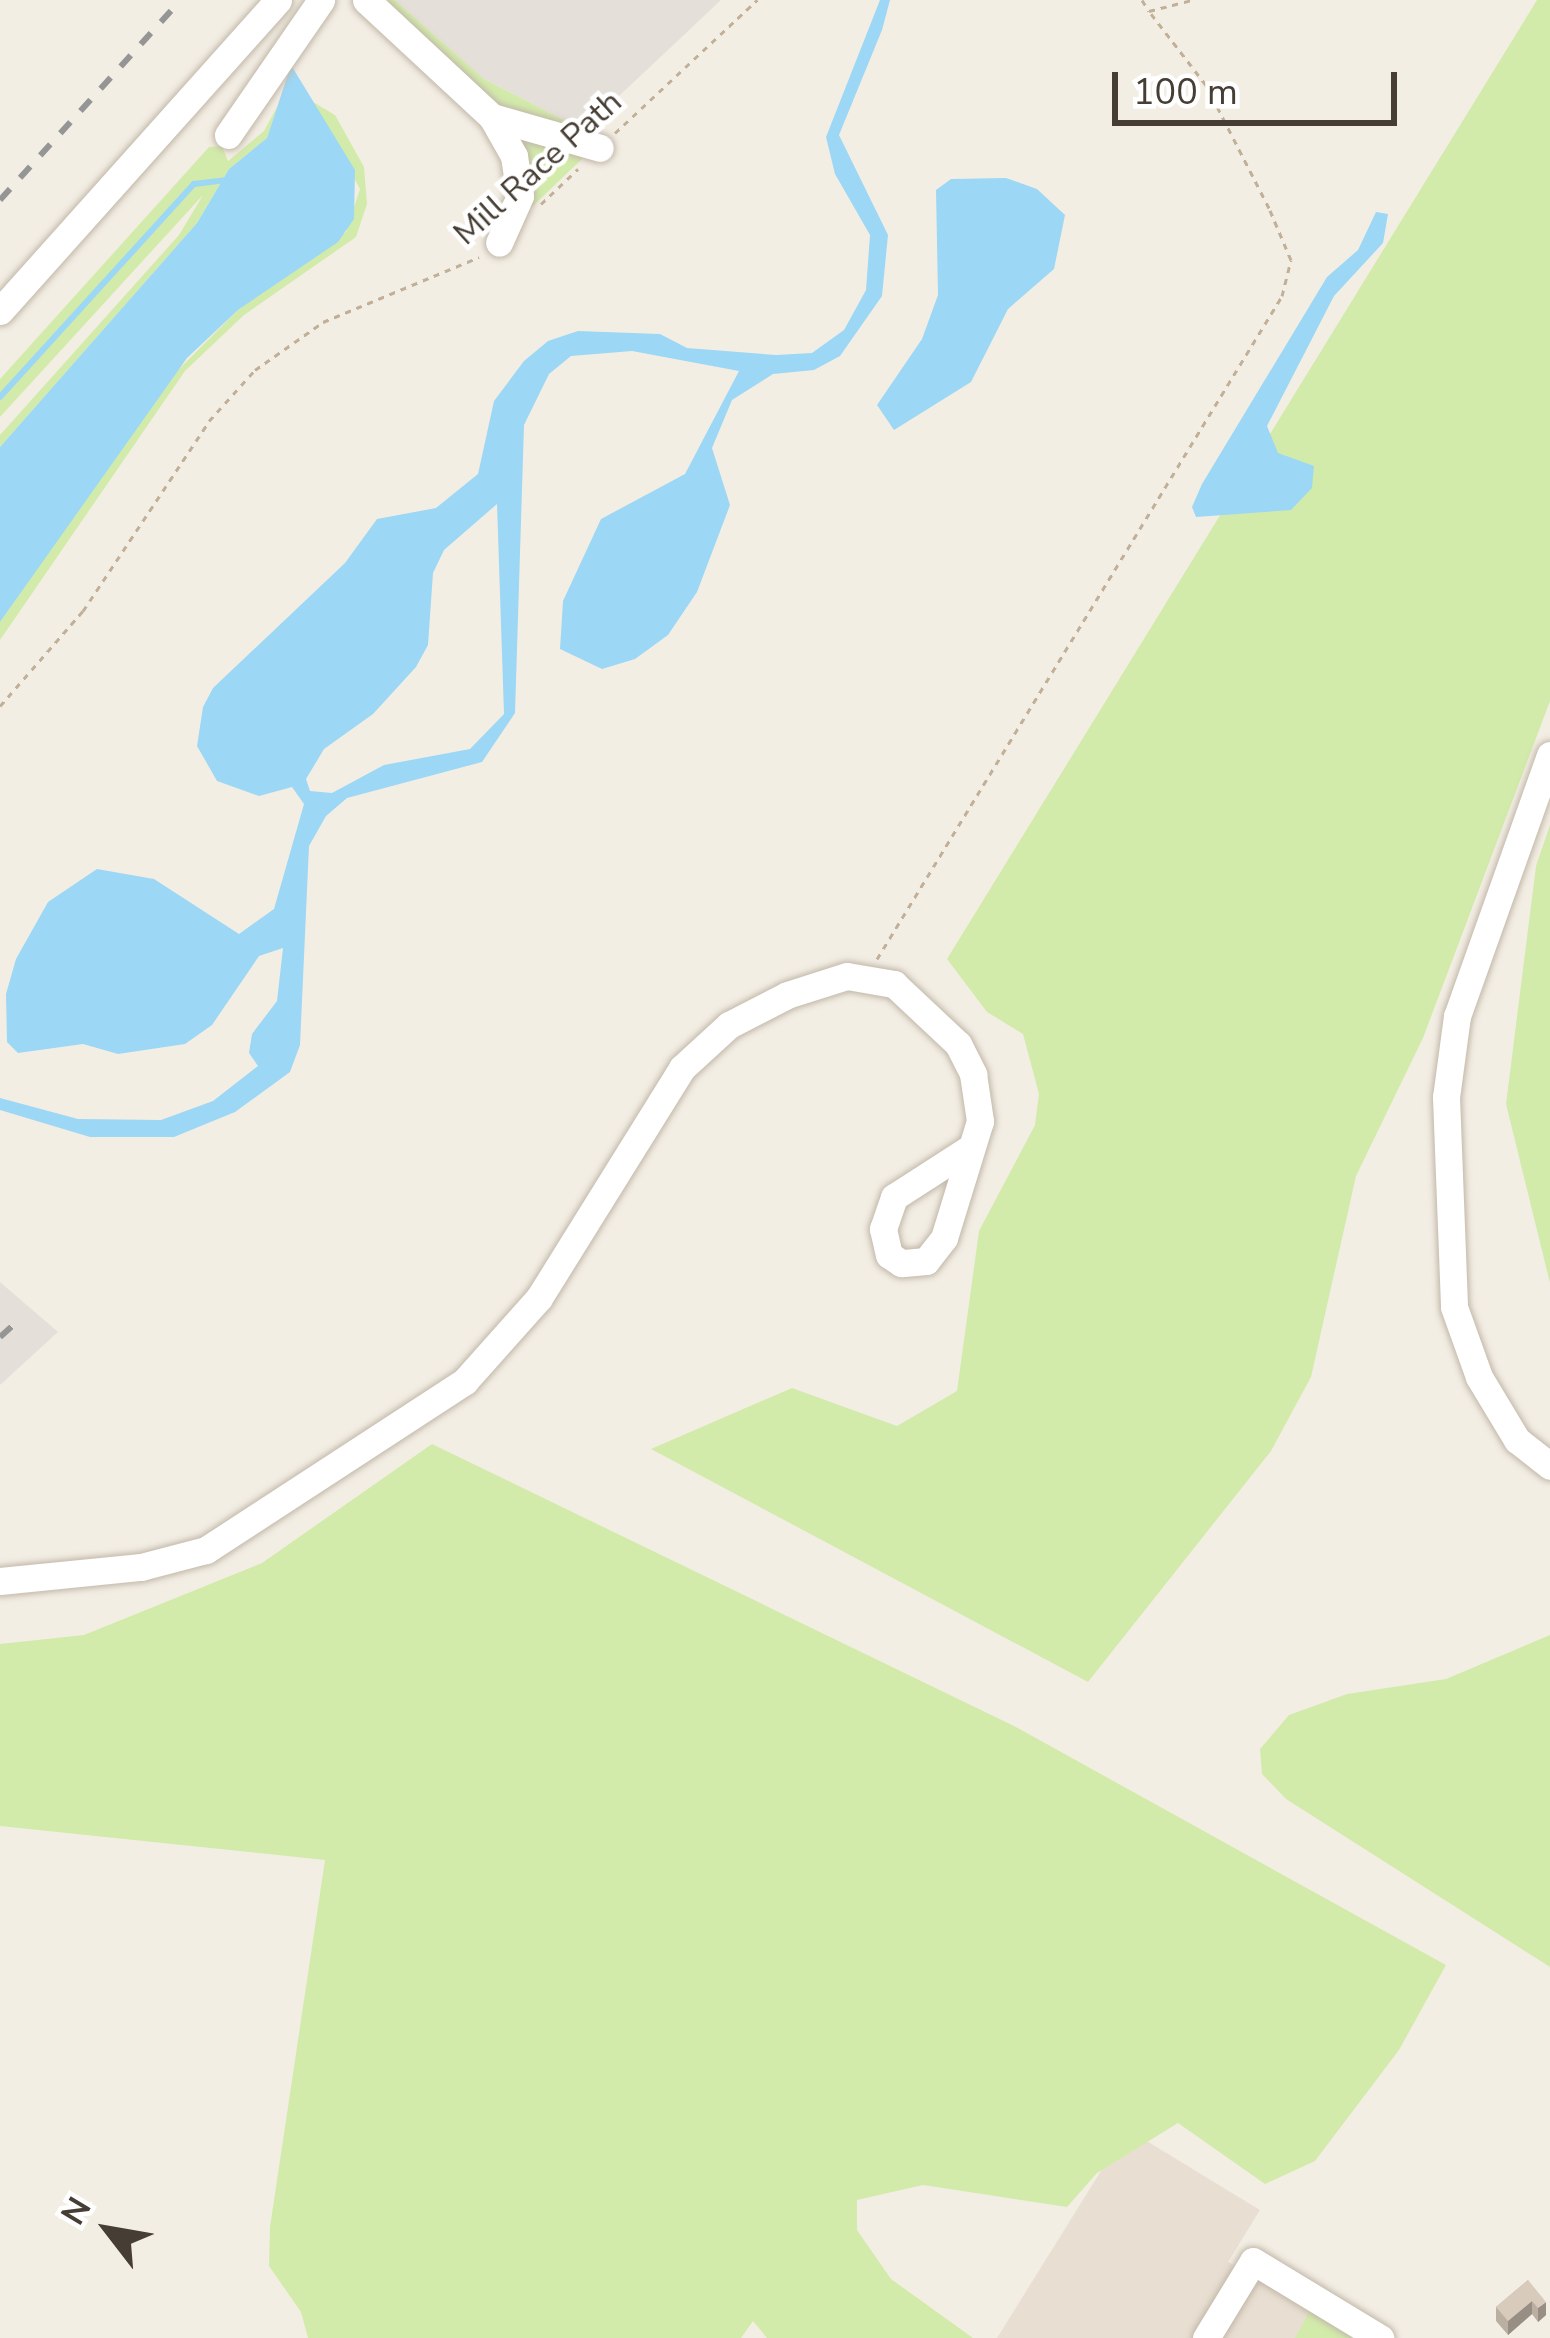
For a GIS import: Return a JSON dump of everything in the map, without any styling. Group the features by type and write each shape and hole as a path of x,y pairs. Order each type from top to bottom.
{"street":[{"path":"0,311 278,0"},
{"path":"228,135 321,0"},
{"path":"366,0 492,116 521,185 499,243"},
{"path":"492,116 600,148"},
{"path":"1550,755 1456,1016 1446,1097 1454,1307 1479,1377 1517,1440 1550,1466"},
{"path":"0,1581 142,1567 206,1550 465,1381 539,1298 700,1048 787,995 866,975 894,984 958,1044 980,1100 970,1148"},
{"path":"1206,2338 1252,2261 1380,2338"}],"path":[{"name":"Mill Race Path","path":"534,211 757,0"},
{"path":"866,975 1282,296 1291,260 1269,208 1206,86 1142,0"},
{"path":"1149,11 1192,0"},
{"name":"Mill Race Path","path":"0,706 83,611 209,421 255,370 323,322 440,278 499,243"}],"shaded area":[{"path":"395,0 721,0 583,130 484,79"},
{"path":"0,1282 58,1332 0,1385"},
{"path":"1127,2129 1260,2210 1228,2262 1360,2338 997,2338"}],"green space":[{"path":"376,0 395,0 484,79 583,130 494,108"},
{"path":"1537,0 1550,0 1550,701 1423,1038 1356,1176 1311,1377 1271,1451 1088,1682 651,1449 792,1388 897,1426 957,1391 979,1231 1035,1125 1039,1094 1023,1034 987,1012 947,959"},
{"path":"313,102 335,115 364,167 367,204 356,237 244,315 185,371 0,640 0,622 168,380 238,310 346,232 360,189"},
{"path":"278,105 267,138 229,169 197,223 0,447 0,435 179,235 203,195 0,417 0,379 209,147 222,146 228,161 264,131"},
{"path":"519,138 586,155 531,208 529,167"},
{"path":"1550,825 1550,1283 1506,1104 1536,866"},
{"path":"432,1444 1014,1726 1446,1965 1399,2050 1315,2161 1265,2184 1178,2123 1097,2173 1067,2207 923,2185 857,2200 857,2230 891,2279 973,2338 767,2338 753,2321 741,2338 308,2338 301,2312 269,2266 270,2227 325,1860 0,1826 0,1644 84,1635 262,1563"},
{"path":"1550,1635 1550,1967 1286,1799 1262,1774 1260,1749 1289,1715 1347,1694 1446,1679"},
{"path":"1310,2310 1357,2338 1295,2338"}],"water":[{"path":"880,0 890,0 839,135 888,235 882,296 840,356 814,370 773,374 732,400 712,448 730,505 697,592 668,635 635,659 602,669 560,649 563,601 601,519 685,474 739,371 632,351 571,356 549,374 524,425 515,713 482,762 347,798 326,816 309,846 300,1045 290,1072 235,1112 174,1137 90,1137 0,1110 0,1098 78,1119 161,1120 213,1101 258,1066 249,1053 252,1034 277,1001 283,948 259,956 212,1025 185,1044 118,1054 83,1044 18,1053 7,1042 6,994 16,959 48,902 97,869 154,879 239,934 274,909 304,804 292,787 259,796 217,781 197,746 203,707 213,688 345,563 377,519 436,508 478,474 494,401 524,361 548,341 578,331 660,334 687,348 776,355 812,353 844,330 866,290 870,235 835,174 826,137","holes":["497,504 504,714 470,749 384,765 332,793 310,791 306,779 324,749 373,714 416,667 428,645 433,573 444,550"]},
{"path":"291,65 355,170 354,219 338,242 238,310 187,358 0,622 0,447 197,223 229,169 267,138"},
{"path":"1006,178 1037,189 1065,215 1054,269 1008,309 971,382 894,430 877,405 922,339 938,295 936,190 951,179"},
{"path":"1376,212 1388,214 1383,243 1334,296 1267,426 1278,453 1314,466 1312,488 1291,510 1196,517 1192,507 1202,484 1327,277 1358,250"}],"building":[{"path":"1528,2280 1546,2302 1538,2308 1532,2301 1508,2321 1496,2307"}],"waterway":[{"path":"0,397 194,184 228,180"}],"railway":[{"path":"0,200 181,0"},
{"path":"0,1337 21,1318"}]}
